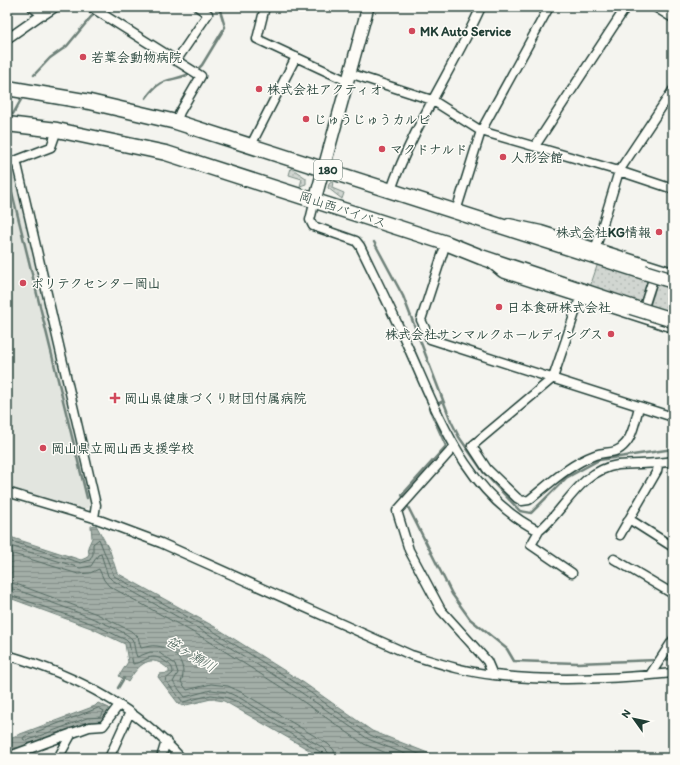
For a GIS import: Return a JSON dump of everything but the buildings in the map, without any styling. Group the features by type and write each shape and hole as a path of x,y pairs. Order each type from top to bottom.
{"highway":[{"name":"180","path":"7,88 90,102 176,122 456,211 650,269 673,281"},
{"name":"岡山西バイパス","path":"7,124 57,130 166,154 315,200 446,243 481,257 673,320"}],"street":[{"path":"34,7 48,10"},
{"path":"176,61 208,14 198,7"},
{"path":"265,7 257,39 296,57 348,77 432,100 481,131 619,171 673,189"},
{"path":"368,7 310,220 313,226 356,241 360,246 394,316 454,448 486,491 511,514 539,531"},
{"path":"391,190 432,100 467,39 481,7"},
{"path":"456,211 481,131 550,7"},
{"path":"535,146 626,7"},
{"path":"655,7 673,18"},
{"path":"7,39 48,10"},
{"path":"95,10 201,76 180,112 176,122"},
{"path":"250,145 296,57"},
{"path":"596,247 619,171 673,90"},
{"path":"7,164 51,147 57,130"},
{"path":"16,160 96,505 94,518"},
{"path":"487,220 516,224 596,247 650,269 673,272"},
{"path":"446,243 421,320 430,339 673,417"},
{"path":"481,257 502,273 673,328"},
{"path":"641,318 650,269"},
{"path":"580,298 553,378 472,446 487,469 517,498 522,501 529,500 562,472 595,455 615,452 621,449 627,442 639,407"},
{"path":"454,448 397,512 409,550 441,610 487,661 493,675"},
{"path":"572,573 531,544 539,531 546,525 573,492 587,479 599,471 617,465 658,465 673,462"},
{"path":"620,535 658,465"},
{"path":"7,492 94,518 161,543 411,655 452,668 493,675 568,678 622,678 673,673"},
{"path":"629,519 673,547"},
{"path":"614,559 673,594"},
{"path":"650,675 673,640"},
{"path":"7,656 68,676 119,705 166,741 181,758"},
{"path":"7,757 88,727 103,726 119,705"},
{"path":"109,758 130,712"},
{"path":"58,758 72,733"},
{"path":"161,758 166,741"}],"shaded area":[{"path":"13,168 94,506 84,509 7,487 7,171"},
{"path":"291,168 306,178 306,184 300,186 302,179 289,175"},
{"path":"333,181 332,188 344,193 342,199 328,188 329,184"},
{"path":"598,263 648,280 640,303 590,287"},
{"path":"657,283 673,287 673,314 650,306"}],"water":[{"name":"笹ヶ瀬川","path":"96,525 110,551 117,573 215,627 304,683 372,731 433,755 448,758 323,758 224,701 211,699 182,706 158,677 159,674 169,673 169,670 156,661 146,662 136,670 128,682 119,676 128,662 125,644 91,628 7,597 7,536 81,560 86,558 89,554 88,547 92,538 91,526"},
{"path":"98,703 109,708 110,713 103,723 89,722 7,752 7,739 95,706"}],"waterway":[{"path":"34,75 50,58 67,46 91,17 103,7"},
{"path":"196,71 202,65 225,27 219,7"},
{"path":"146,98 157,86 162,83 192,73"},
{"path":"13,114 22,98"},
{"path":"8,176 87,498"},
{"path":"374,242 403,296 451,421 459,437 484,473 520,511 531,513 566,478 599,460 673,449"},
{"path":"443,401 429,408 446,446 402,495 452,594 470,619 507,649 514,661 577,663 657,660"},
{"path":"662,660 673,659"},
{"path":"118,688 124,678"}],"place":[{"name":"MK Auto Service","path":"412,31"},
{"name":"若葉会動物病院","path":"83,57"},
{"name":"株式会社アクティオ","path":"259,89"},
{"name":"じゅうじゅうカルビ","path":"306,119"},
{"name":"マクドナルド","path":"382,149"},
{"name":"人形会館","path":"503,157"},
{"name":"株式会社KG情報","path":"659,232"},
{"name":"ポリテクセンター岡山","path":"23,283"},
{"name":"日本食研株式会社","path":"499,307"},
{"name":"株式会社サンマルクホールディングス","path":"611,334"},
{"name":"岡山県健康づくり財団付属病院","path":"115,398"},
{"name":"岡山県立岡山西支援学校","path":"43,448"}]}
